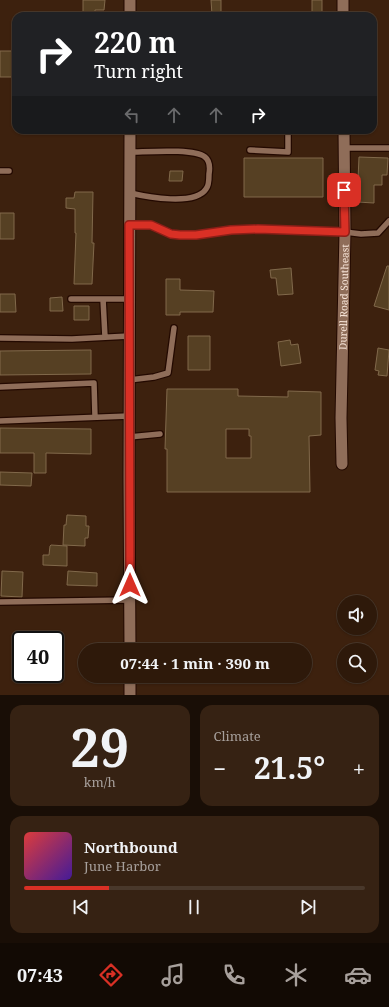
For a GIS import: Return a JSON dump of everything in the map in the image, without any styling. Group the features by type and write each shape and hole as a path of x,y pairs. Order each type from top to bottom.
{"street":[{"path":"130,0 130,12"},
{"path":"343,0 343,12"},
{"path":"130,134 130,643"},
{"name":"Durell Road Southeast","path":"342,464 341,418 345,232 344,134"},
{"path":"130,683 130,695"}],"lane":[{"path":"250,150 288,152 288,134"},
{"path":"344,148 389,148"},
{"path":"130,152 195,152 206,157 209,163 210,172 207,188 194,198 155,198 130,193"},
{"path":"0,171 9,172"},
{"path":"129,225 151,225 171,234 180,235 196,235 231,230 258,229 362,234 378,233 389,222"},
{"path":"71,299 129,299"},
{"path":"103,299 105,337"},
{"path":"129,380 154,377 168,373 174,328"},
{"path":"0,338 72,339 129,336"},
{"path":"0,387 94,383 95,417"},
{"path":"0,421 129,416"},
{"path":"129,437 160,434"},
{"path":"0,602 130,600"}],"building":[{"path":"83,0 105,0 104,10 83,12"},
{"path":"211,0 221,0 221,12 212,12"},
{"path":"312,0 322,0 322,12 312,12"},
{"path":"0,51 12,51 12,77 0,77"},
{"path":"359,157 388,158 387,175 382,175 382,185 374,185 374,203 357,202"},
{"path":"244,158 323,158 323,197 244,197"},
{"path":"170,171 183,171 182,181 169,181"},
{"path":"75,192 93,192 92,243 94,243 92,284 74,284 76,233 75,209 66,208 66,198 74,198"},
{"path":"0,213 14,213 14,239 0,239"},
{"path":"387,266 389,266 389,310 374,306"},
{"path":"291,268 293,294 278,295 276,278 271,278 270,270"},
{"path":"166,279 180,279 180,290 214,291 213,312 180,312 180,315 166,315"},
{"path":"0,294 15,294 16,312 0,312"},
{"path":"62,297 63,311 50,311 50,298"},
{"path":"74,306 89,306 89,320 74,320"},
{"path":"188,336 210,336 210,370 188,370"},
{"path":"290,340 291,345 298,344 301,363 281,366 278,342"},
{"path":"378,348 389,350 387,376 378,375 379,371 375,370"},
{"path":"91,350 91,374 0,375 0,351"},
{"path":"167,389 238,389 238,396 288,397 288,391 321,392 321,435 309,436 310,492 167,492 167,449 165,449","holes":["226,429 249,429 249,436 251,436 251,458 226,458"]},
{"path":"0,428 91,429 91,454 46,453 46,473 34,473 34,453 0,453"},
{"path":"0,472 32,473 31,486 0,485"},
{"path":"67,515 86,516 86,526 89,526 88,538 85,538 85,546 63,545 64,525 66,525"},
{"path":"51,545 67,546 67,566 43,565 43,555 49,555"},
{"path":"2,571 23,572 22,597 1,596"},
{"path":"68,571 97,573 97,586 67,585"}],"route":[{"path":"130,585 129,225 151,225 171,234 180,235 196,235 219,231 258,229 345,232 344,190"}]}
